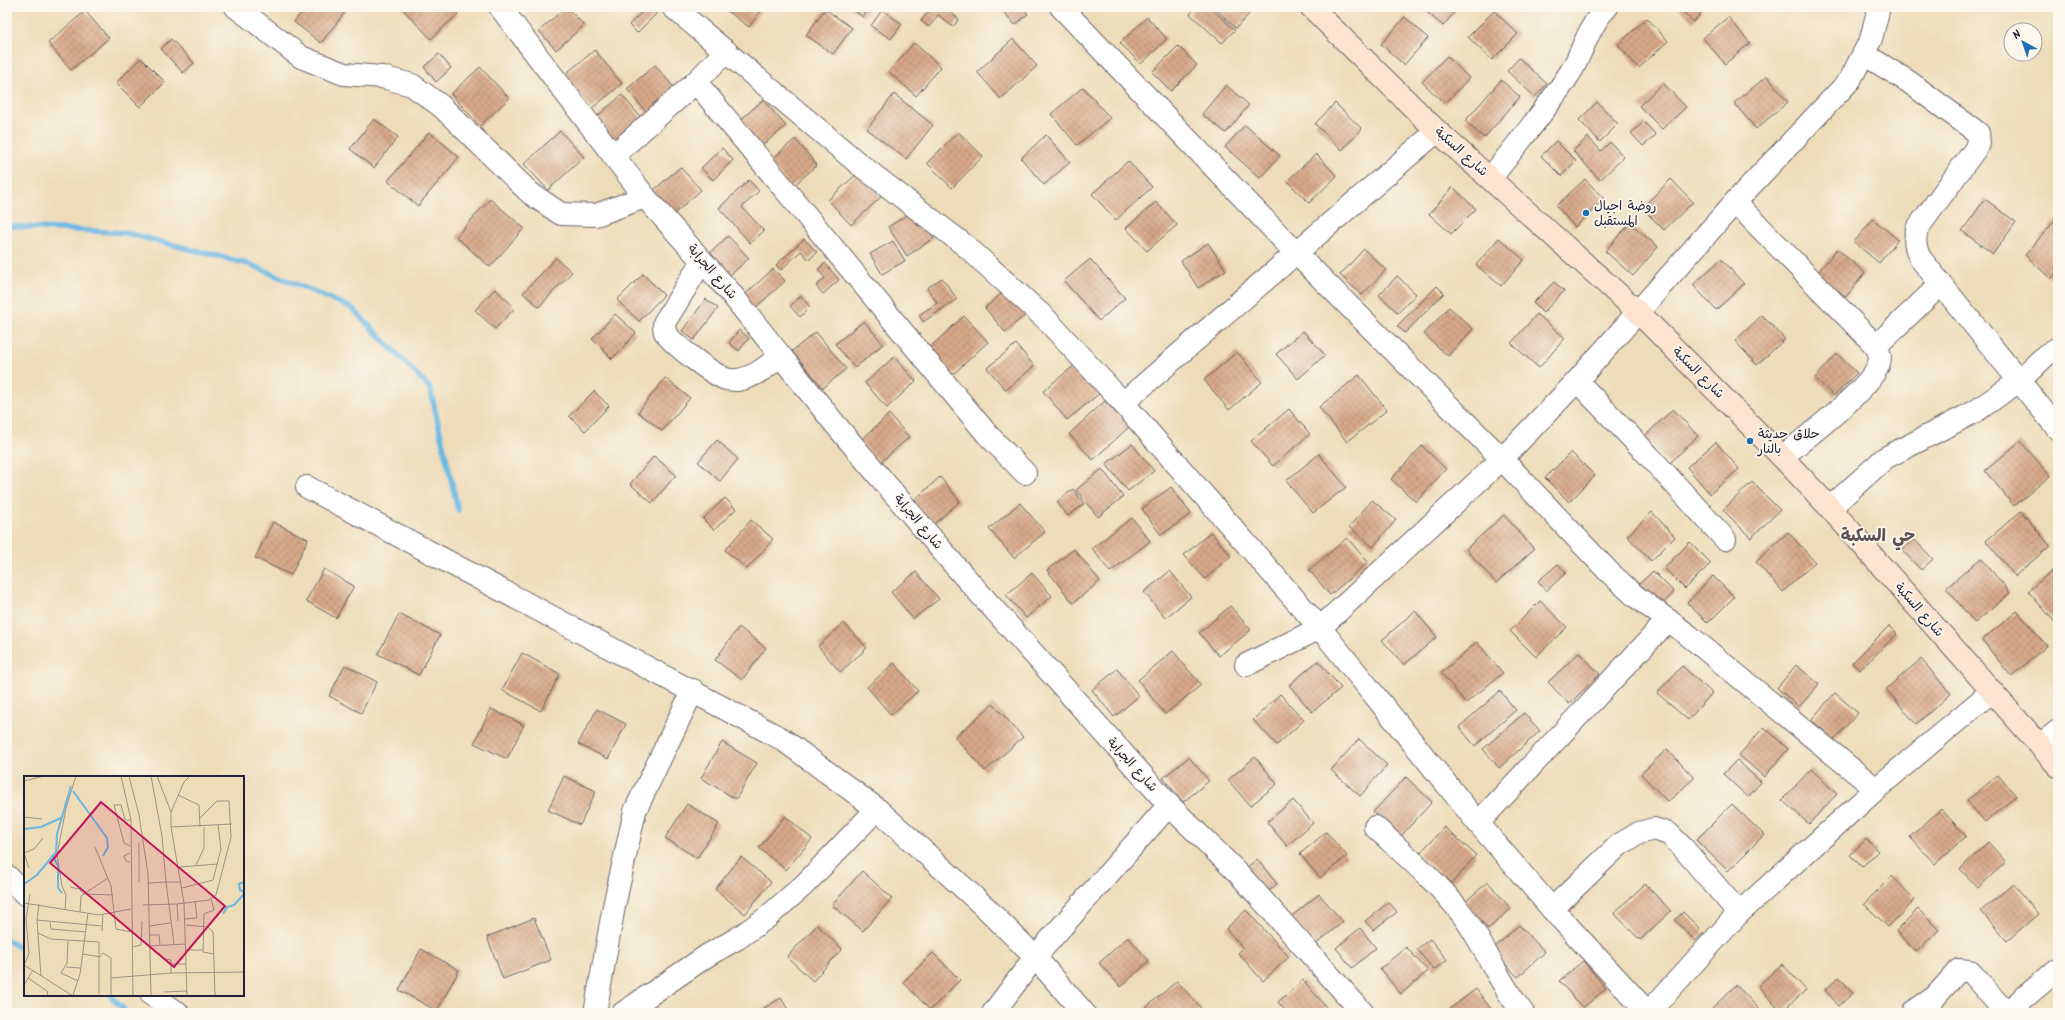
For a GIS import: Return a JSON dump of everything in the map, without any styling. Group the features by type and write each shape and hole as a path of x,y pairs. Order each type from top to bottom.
{"main road":[{"name":"شارع السكبة","path":"1311,7 1437,131 1637,311 1782,457 1830,508 1991,692 2058,766"}],"street":[{"path":"236,7 301,57 344,74 382,77 412,85 441,106 530,193 561,214 596,215 646,197"},
{"name":"شارع الجرابة","path":"500,7 646,197 729,291 835,424 956,567 1169,805 1239,874 1363,1013"},
{"path":"673,7 859,164 967,247 1004,279 1046,319 1123,403 1320,628 1478,822 1552,909 1648,1013 1739,913 1876,788 1991,692"},
{"path":"1061,7 1296,253 1502,459 1608,571 1634,595 1770,701 1876,788"},
{"path":"1491,178 1561,86 1573,67 1593,24 1607,7"},
{"path":"1246,665 1320,628 1502,459 1576,381 1735,202 1850,80 1871,39 1879,7"},
{"path":"614,155 696,82 726,51"},
{"path":"1864,54 1909,82 1978,133 1979,144 1917,229 1914,239 1915,248 1920,258 2058,429"},
{"path":"696,82 987,434 1025,473"},
{"path":"1123,403 1437,131"},
{"path":"1735,202 1876,346 1880,357 1875,370 1851,399 1782,457"},
{"path":"702,261 664,323 664,331 685,352 726,379 737,380 750,376 765,369 780,356"},
{"path":"1876,346 1941,284"},
{"path":"1830,508 1885,458 1976,411 2019,381 2046,355 2058,348"},
{"path":"1576,381 1650,457 1725,539"},
{"path":"307,487 693,690 782,739 877,810 988,910 1035,957 1084,1013"},
{"path":"1478,822 1668,620"},
{"path":"595,1013 614,906 635,811 693,690"},
{"path":"2040,745 2058,731"},
{"path":"993,1013 1035,957 1169,805"},
{"path":"623,1013 766,920 804,885 877,810"},
{"path":"1375,827 1454,903 1469,923 1508,992 1523,1013"},
{"path":"1552,909 1619,845 1639,833 1654,830 1669,834 1739,913"},
{"path":"7,876 24,893"},
{"path":"1913,1012 1935,997 1958,970 1964,970 1973,975 2006,1013 2058,968"},
{"path":"153,996 178,1013"}],"building":[{"path":"306,7 349,7 321,43 294,22"},
{"path":"401,7 452,7 458,14 431,39"},
{"path":"566,7 584,25 556,50 539,31"},
{"path":"647,7 663,7 637,33 629,25"},
{"path":"722,7 764,7 749,27"},
{"path":"849,7 870,7 863,17"},
{"path":"932,7 943,7 959,19 953,27 938,15 929,27 921,21"},
{"path":"1000,7 1022,7 1028,14 1015,25"},
{"path":"1196,7 1210,7 1235,30 1222,43 1190,14"},
{"path":"1213,7 1245,7 1251,12 1236,28"},
{"path":"1421,7 1459,7 1443,26"},
{"path":"1678,7 1697,7 1702,12 1693,22"},
{"path":"825,9 852,28 833,54 806,35"},
{"path":"882,10 902,24 891,39 871,26"},
{"path":"85,11 109,38 71,70 48,43"},
{"path":"1494,11 1518,34 1492,60 1468,37"},
{"path":"1147,17 1167,39 1141,64 1120,43"},
{"path":"1405,17 1428,38 1404,65 1381,44"},
{"path":"1728,17 1750,43 1725,64 1703,38"},
{"path":"1647,18 1668,41 1639,68 1618,45"},
{"path":"171,39 194,63 183,73 161,49"},
{"path":"1013,39 1037,66 1001,99 977,72"},
{"path":"914,43 941,67 916,96 889,72"},
{"path":"1178,46 1197,65 1171,91 1152,72"},
{"path":"595,50 622,84 591,109 564,75"},
{"path":"439,54 451,68 436,82 424,67"},
{"path":"1447,56 1469,78 1445,104 1422,82"},
{"path":"141,58 165,82 140,107 116,83"},
{"path":"1519,58 1547,84 1535,97 1507,71"},
{"path":"655,65 676,90 648,114 627,89"},
{"path":"480,67 509,98 480,126 451,94"},
{"path":"1767,76 1788,102 1756,129 1734,103"},
{"path":"1501,80 1520,97 1484,138 1465,121"},
{"path":"1663,83 1686,107 1662,129 1639,106"},
{"path":"1226,85 1249,105 1226,133 1202,114"},
{"path":"1083,87 1110,118 1077,145 1051,114"},
{"path":"894,94 933,125 906,159 867,129"},
{"path":"622,95 643,120 615,144 594,119"},
{"path":"763,100 786,126 759,148 737,123"},
{"path":"1597,102 1618,124 1600,142 1579,120"},
{"path":"1335,103 1362,129 1342,150 1315,124"},
{"path":"374,119 398,137 374,168 350,149"},
{"path":"1644,122 1656,135 1643,146 1631,133"},
{"path":"1245,125 1280,156 1260,178 1225,147"},
{"path":"560,131 584,157 548,190 524,164"},
{"path":"429,132 459,157 418,206 388,181"},
{"path":"958,132 983,156 952,188 927,163"},
{"path":"1046,135 1070,162 1044,185 1021,158"},
{"path":"1588,137 1601,151 1610,142 1624,157 1600,180 1573,151"},
{"path":"795,139 817,165 791,188 769,162"},
{"path":"1556,141 1576,161 1561,176 1541,156"},
{"path":"722,148 733,160 713,180 701,168"},
{"path":"1316,154 1337,176 1309,203 1287,181"},
{"path":"1128,161 1152,187 1116,220 1092,194"},
{"path":"680,167 701,190 674,214 653,191"},
{"path":"859,172 881,197 851,225 828,200"},
{"path":"1585,179 1604,199 1575,227 1556,206"},
{"path":"1671,179 1693,202 1664,230 1642,208"},
{"path":"749,180 759,191 742,207 764,231 750,243 719,208"},
{"path":"1453,187 1476,209 1451,234 1429,214"},
{"path":"490,199 524,228 490,267 456,237"},
{"path":"1985,199 2016,222 1993,254 1962,231"},
{"path":"1156,202 1177,225 1147,251 1126,228"},
{"path":"910,213 918,226 923,223 934,238 907,256 888,227"},
{"path":"1873,219 1898,240 1879,263 1854,242"},
{"path":"2055,220 2058,223 2058,271 2051,279 2025,255"},
{"path":"1630,223 1658,247 1633,276 1605,251"},
{"path":"728,236 749,258 727,278 707,256"},
{"path":"1499,238 1524,260 1501,286 1476,265"},
{"path":"804,239 817,252 809,260 801,251 781,270 776,265"},
{"path":"893,241 905,261 882,274 870,254"},
{"path":"1208,243 1226,270 1198,288 1181,261"},
{"path":"1364,249 1386,270 1362,295 1340,275"},
{"path":"1837,249 1865,273 1846,297 1817,273"},
{"path":"556,258 572,272 539,307 523,293"},
{"path":"1090,259 1125,298 1099,321 1064,281"},
{"path":"1721,259 1744,284 1716,310 1693,285"},
{"path":"825,263 839,280 823,294 816,286 825,278 818,270"},
{"path":"773,269 785,281 754,309 742,297"},
{"path":"643,274 664,295 639,321 617,300"},
{"path":"1397,276 1416,294 1398,313 1379,295"},
{"path":"942,278 957,299 923,322 919,315 937,303 927,288"},
{"path":"1554,282 1564,291 1543,313 1533,303"},
{"path":"1437,286 1444,293 1405,333 1397,326"},
{"path":"1008,288 1029,312 1005,332 985,308"},
{"path":"495,289 515,308 495,329 475,310"},
{"path":"801,296 810,307 800,317 790,306"},
{"path":"706,299 718,308 694,340 682,331"},
{"path":"1449,307 1473,329 1448,356 1424,334"},
{"path":"615,314 636,333 612,359 592,339"},
{"path":"1537,314 1565,338 1539,368 1511,343"},
{"path":"1762,315 1785,339 1757,365 1735,341"},
{"path":"964,316 988,342 952,375 928,349"},
{"path":"864,321 883,344 855,368 835,344"},
{"path":"739,330 749,338 739,351 729,343"},
{"path":"1303,331 1325,355 1298,379 1276,354"},
{"path":"816,332 846,369 823,388 792,351"},
{"path":"1016,344 1034,366 1006,390 987,368"},
{"path":"1237,352 1262,382 1229,410 1204,380"},
{"path":"1837,354 1857,373 1834,396 1815,378"},
{"path":"894,357 916,381 887,408 865,383"},
{"path":"1076,364 1100,393 1067,420 1043,391"},
{"path":"1359,375 1387,410 1347,442 1319,407"},
{"path":"665,378 690,398 662,431 638,412"},
{"path":"594,391 609,406 585,431 569,416"},
{"path":"1105,401 1129,427 1093,460 1069,434"},
{"path":"1289,409 1310,434 1273,466 1251,441"},
{"path":"1673,409 1698,436 1669,464 1644,437"},
{"path":"889,414 909,437 880,463 860,441"},
{"path":"717,440 738,459 720,481 698,462"},
{"path":"2020,441 2050,476 2014,506 1985,471"},
{"path":"1716,442 1739,469 1710,494 1687,467"},
{"path":"1132,444 1154,471 1128,491 1106,464"},
{"path":"1422,446 1446,469 1416,502 1391,479"},
{"path":"1571,452 1595,476 1569,502 1545,478"},
{"path":"1319,454 1346,487 1313,513 1286,481"},
{"path":"654,456 676,475 652,503 630,484"},
{"path":"1102,469 1123,497 1098,517 1076,490"},
{"path":"940,477 960,501 933,525 913,501"},
{"path":"1752,482 1780,510 1751,538 1723,510"},
{"path":"1171,487 1191,514 1161,535 1142,509"},
{"path":"1073,489 1084,504 1068,516 1057,502"},
{"path":"725,498 736,509 714,530 703,519"},
{"path":"1372,500 1396,520 1373,547 1349,527"},
{"path":"1020,503 1045,532 1014,558 989,529"},
{"path":"2021,511 2050,546 2015,576 1986,541"},
{"path":"1652,512 1675,537 1651,561 1627,536"},
{"path":"1504,515 1534,549 1496,583 1466,549"},
{"path":"1132,518 1150,541 1110,572 1092,548"},
{"path":"751,520 773,539 747,569 725,550"},
{"path":"273,522 308,539 291,575 255,558"},
{"path":"1211,532 1231,556 1205,579 1184,555"},
{"path":"1788,532 1815,562 1783,592 1756,562"},
{"path":"1347,538 1368,562 1330,595 1309,570"},
{"path":"1914,539 1933,559 1921,570 1902,550"},
{"path":"1690,542 1711,563 1685,589 1664,568"},
{"path":"1074,549 1100,581 1073,603 1047,570"},
{"path":"1981,558 2010,593 1975,623 1946,588"},
{"path":"1558,564 1566,573 1546,591 1538,581"},
{"path":"2058,566 2058,626 2028,591"},
{"path":"324,569 354,586 336,618 306,601"},
{"path":"1170,571 1191,597 1165,618 1144,592"},
{"path":"1653,571 1674,592 1659,608 1637,586"},
{"path":"916,572 939,599 913,619 891,592"},
{"path":"1032,573 1052,596 1026,618 1006,595"},
{"path":"1713,576 1734,597 1708,623 1687,603"},
{"path":"1540,601 1567,627 1536,657 1510,631"},
{"path":"1230,606 1251,630 1219,656 1199,633"},
{"path":"1415,611 1437,637 1404,665 1382,640"},
{"path":"2017,611 2047,646 2011,676 1982,640"},
{"path":"399,614 440,635 419,675 378,654"},
{"path":"844,623 867,648 840,672 818,646"},
{"path":"1889,626 1897,634 1860,670 1852,663"},
{"path":"739,627 766,648 742,680 715,660"},
{"path":"1477,642 1503,673 1466,703 1441,673"},
{"path":"1173,651 1201,685 1165,714 1138,680"},
{"path":"522,653 560,674 541,711 502,690"},
{"path":"1579,653 1600,674 1569,704 1548,682"},
{"path":"1921,659 1951,694 1916,724 1886,689"},
{"path":"1318,661 1341,688 1312,712 1289,685"},
{"path":"894,663 918,691 891,715 867,687"},
{"path":"345,665 377,682 361,713 329,696"},
{"path":"1796,665 1819,684 1799,707 1777,688"},
{"path":"1682,666 1712,693 1688,720 1657,693"},
{"path":"1117,669 1139,696 1114,717 1092,690"},
{"path":"1500,691 1516,710 1475,746 1459,727"},
{"path":"1835,693 1858,713 1834,740 1811,720"},
{"path":"1280,694 1304,720 1277,745 1253,720"},
{"path":"993,704 1023,737 985,771 955,737"},
{"path":"491,709 524,725 507,759 474,743"},
{"path":"597,709 626,724 608,759 578,744"},
{"path":"1524,713 1540,731 1499,768 1483,749"},
{"path":"1764,727 1788,749 1764,777 1739,755"},
{"path":"1359,739 1387,765 1360,796 1331,770"},
{"path":"722,742 757,763 736,799 701,778"},
{"path":"1667,749 1694,778 1668,802 1641,774"},
{"path":"1189,757 1209,781 1183,802 1163,778"},
{"path":"1255,757 1277,784 1250,806 1228,780"},
{"path":"1737,760 1761,782 1748,797 1723,774"},
{"path":"1811,769 1837,794 1809,824 1782,800"},
{"path":"1998,775 2016,796 1985,822 1967,801"},
{"path":"564,776 596,791 580,825 548,810"},
{"path":"1406,777 1432,802 1400,837 1373,812"},
{"path":"1293,800 1313,823 1287,846 1267,822"},
{"path":"687,804 719,824 697,858 665,838"},
{"path":"1732,804 1764,835 1728,871 1696,840"},
{"path":"1941,809 1966,836 1935,864 1910,837"},
{"path":"785,816 812,839 786,870 759,848"},
{"path":"1444,827 1476,855 1452,883 1419,854"},
{"path":"1326,832 1347,856 1320,878 1300,854"},
{"path":"1866,839 1878,851 1862,867 1850,855"},
{"path":"1988,842 2006,862 1978,888 1960,869"},
{"path":"741,857 771,882 745,914 715,889"},
{"path":"1257,859 1277,884 1264,895 1244,870"},
{"path":"862,871 892,898 863,931 832,905"},
{"path":"1892,876 1915,900 1888,927 1864,904"},
{"path":"1488,882 1511,909 1488,929 1465,902"},
{"path":"1645,884 1671,911 1640,940 1614,913"},
{"path":"2013,884 2038,914 2007,941 1981,911"},
{"path":"1319,894 1343,922 1315,945 1292,916"},
{"path":"1389,902 1397,912 1373,930 1365,921"},
{"path":"1918,909 1939,930 1916,952 1896,931"},
{"path":"1246,910 1289,957 1263,981 1238,953 1243,948 1226,929"},
{"path":"1683,912 1704,933 1695,941 1675,920"},
{"path":"534,918 551,960 503,979 487,937"},
{"path":"817,925 842,949 813,981 787,957"},
{"path":"1519,925 1545,952 1518,977 1492,950"},
{"path":"1360,928 1376,948 1352,968 1336,948"},
{"path":"1128,937 1149,961 1121,987 1099,963"},
{"path":"1430,939 1447,960 1434,970 1417,949"},
{"path":"1406,947 1428,971 1401,994 1380,969"},
{"path":"421,949 459,970 437,1011 399,990"},
{"path":"933,953 960,980 930,1010 903,982"},
{"path":"1583,961 1606,988 1583,1008 1559,981"},
{"path":"1782,964 1806,990 1781,1012 1758,986"},
{"path":"1839,977 1853,993 1839,1006 1825,990"},
{"path":"1303,980 1326,1007 1319,1013 1287,1013 1278,1002"},
{"path":"1177,981 1201,1008 1195,1013 1146,1013 1143,1010"},
{"path":"1736,985 1763,1013 1710,1013 1709,1011"},
{"path":"1476,989 1494,1013 1450,1013 1448,1010"},
{"path":"781,998 790,1013 756,1013"}],"waterway":[{"path":"7,226 126,233 249,264 352,308 430,388 458,510"},
{"path":"7,940 24,950"},
{"path":"111,996 127,1013"}],"place":[{"name":"روضة اجيال المستقبل","path":"1586,213"},
{"name":"حلاق حديثة بالنار","path":"1750,441"}],"district":[{"name":"حي السكبة","path":"1878,536"}]}
